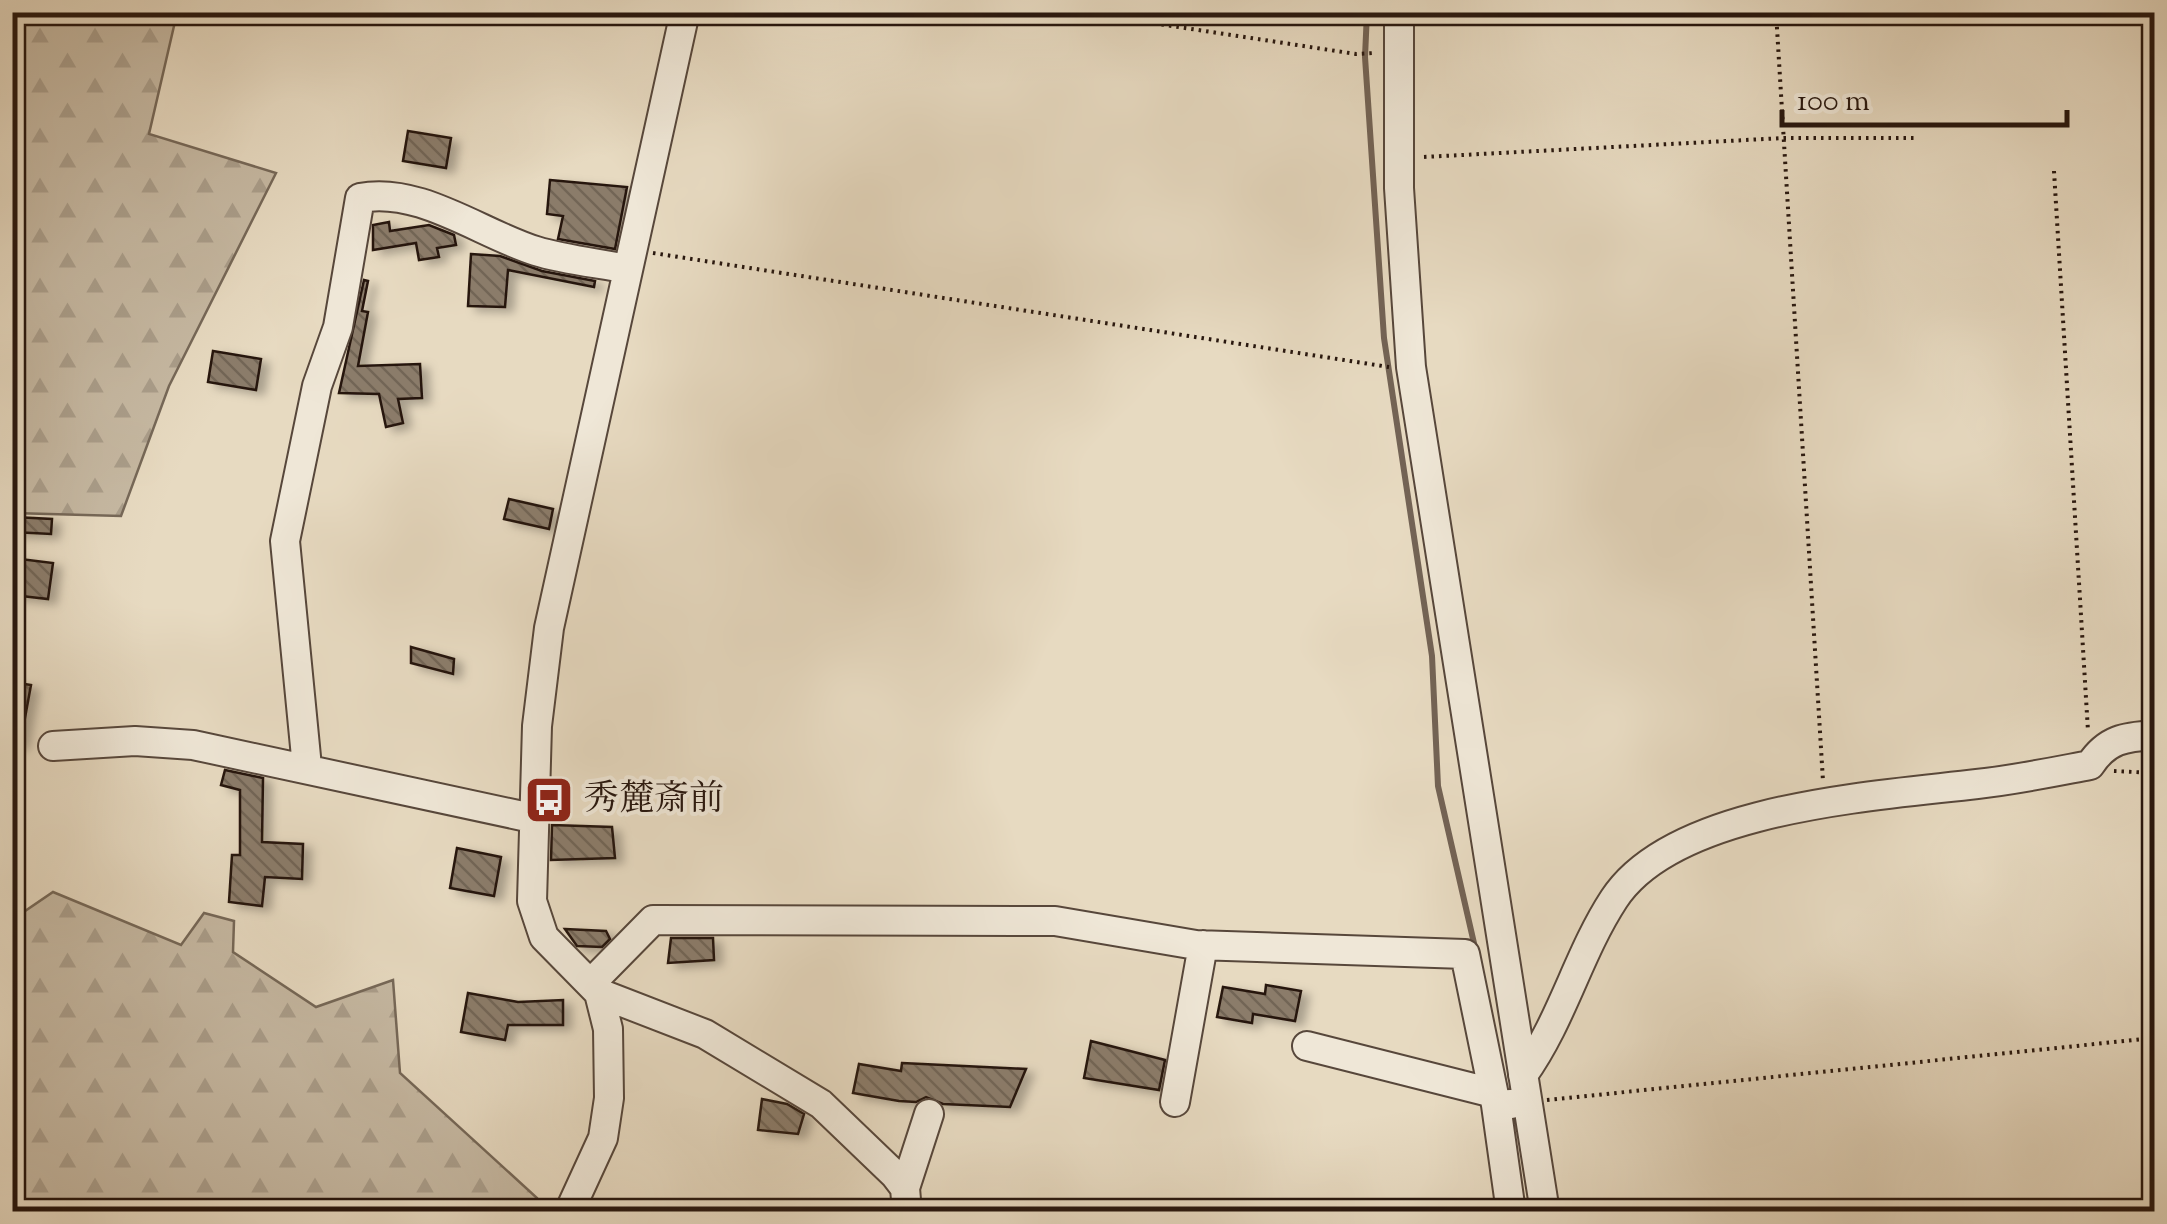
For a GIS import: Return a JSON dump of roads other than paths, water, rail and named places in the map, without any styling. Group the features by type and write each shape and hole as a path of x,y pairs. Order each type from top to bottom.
{"street":[{"path":"685,12 549,628 532,818 532,901 544,938 595,988 706,1034 821,1104 906,1200"},
{"path":"1399,12 1399,158 1411,367 1509,1097 1511,1212"},
{"path":"307,767 286,541 318,386 338,327 360,198 376,194 438,209 539,252 630,259"},
{"path":"1509,1097 1544,1046 1615,897 1649,864 1700,836 1824,802 2096,757 2127,737 2154,735"},
{"path":"53,746 135,741 192,745 532,818"},
{"path":"595,988 652,920 1056,921 1201,953 1465,954 1545,1212"},
{"path":"1175,1102 1201,953"},
{"path":"570,1212 603,1138 609,1098 608,1028 595,988"},
{"path":"1307,1046 1509,1097"},
{"path":"906,1200 929,1114"}],"waterway":[{"path":"1367,12 1365,57 1384,338 1432,656 1438,786 1476,952"}],"place":[{"name":"秀麓斎前","path":"549,800"}]}
